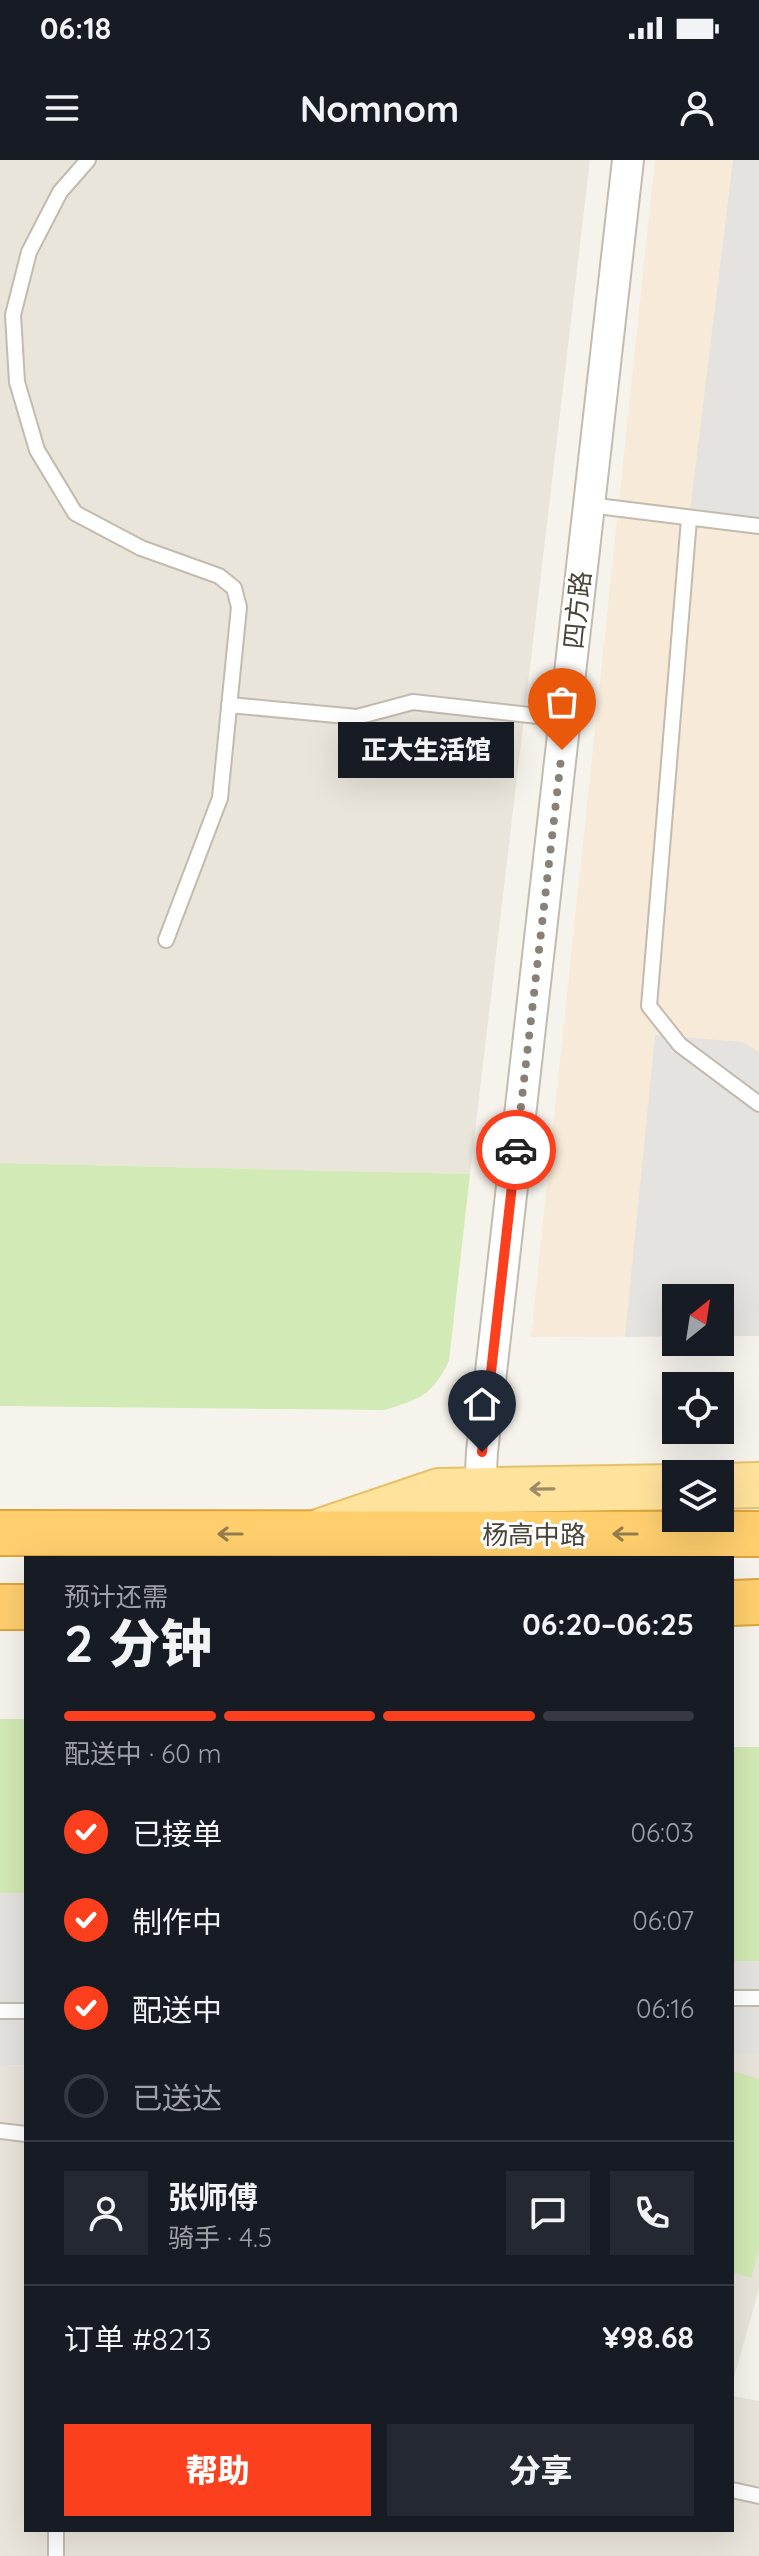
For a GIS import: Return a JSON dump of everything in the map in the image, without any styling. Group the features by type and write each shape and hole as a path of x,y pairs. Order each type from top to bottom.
{"highway":[{"name":"杨高中路","path":"0,1533 759,1534"},
{"path":"734,1605 759,1602"},
{"path":"0,1607 24,1607"}],"main road":[{"path":"734,1486 759,1485"},
{"name":"杨高中路","path":"308,1535 439,1491 662,1487"},
{"path":"734,1606 759,1613"}],"street":[{"name":"四方路","path":"480,1490 628,160"}],"lane":[{"path":"88,160 60,192 29,252 13,315 17,382 37,450 75,513 141,548 219,576 234,588 239,607 220,798 166,940"},
{"path":"589,505 759,526"},
{"path":"689,519 649,1006 680,1045 759,1104"},
{"path":"229,705 357,717 413,702 565,719"},
{"path":"734,1998 759,1998"},
{"path":"0,2011 24,2011"},
{"path":"0,2131 24,2134"},
{"path":"734,2490 759,2496"},
{"path":"56,2532 56,2556"}],"shaded area":[{"path":"0,160 590,160 470,1174 0,1163"},
{"path":"655,160 759,160 759,1336 734,1336 734,1284 662,1284 662,1336 531,1337"},
{"path":"733,160 759,160 759,526 689,519"},
{"path":"655,1035 743,1042 759,1052 759,1336 734,1336 734,1284 662,1284 662,1336 625,1337"},
{"path":"0,1893 24,1893 24,2065 0,2066"},
{"path":"734,1961 759,1961 759,2053 734,2053"},
{"path":"734,2053 759,2053 759,2289 734,2377"},
{"path":"24,2065 24,2532 734,2532 734,2396 759,2401 759,2556 0,2556 0,2066"}],"green space":[{"path":"0,1163 470,1174 449,1361 431,1389 385,1410 0,1406"},
{"path":"0,1719 24,1719 24,1893 0,1893"},
{"path":"734,1747 759,1747 759,1961 734,1961"},
{"path":"734,2072 759,2079 759,2249 751,2278 734,2273"}],"way so far":[{"path":"516,1150 562,750"}],"place":[{"name":"正大生活馆","path":"562,750"}],"route":[{"path":"482,1452 516,1150"}]}
